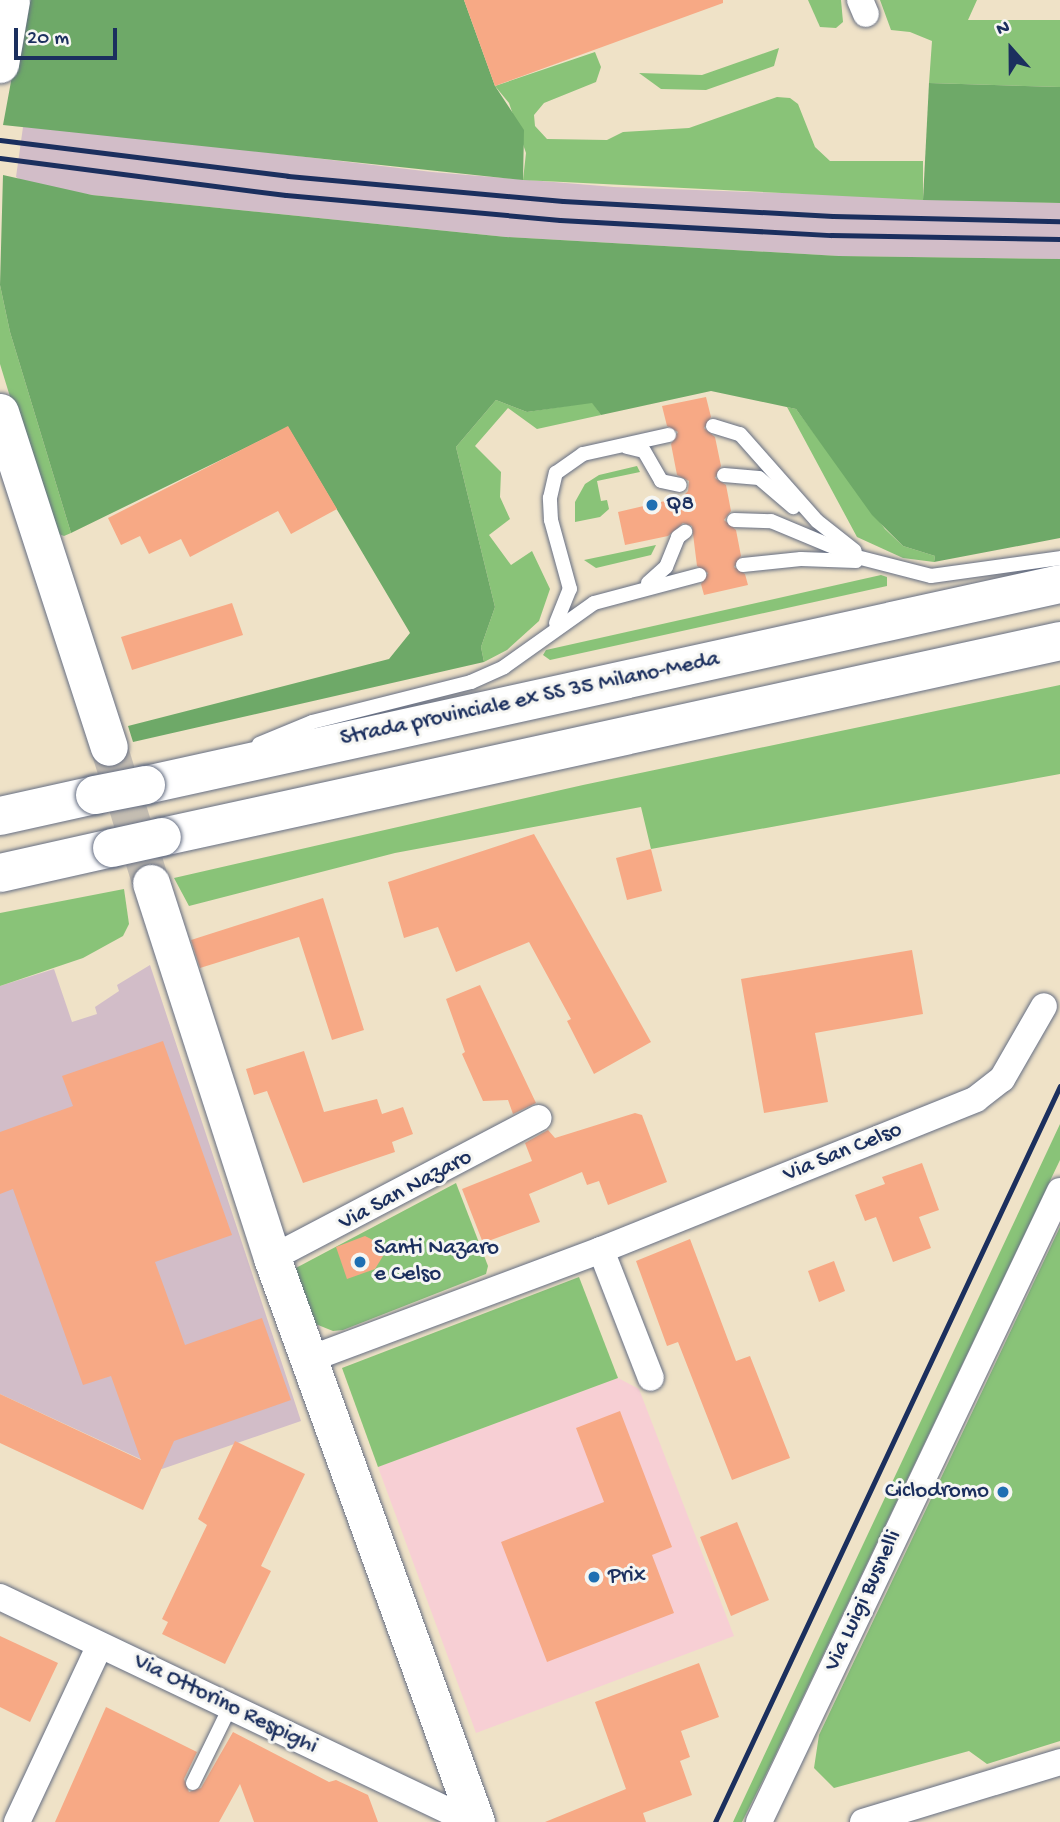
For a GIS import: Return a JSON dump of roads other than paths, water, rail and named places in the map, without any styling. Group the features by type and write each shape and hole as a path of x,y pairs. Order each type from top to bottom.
{"highway":[{"name":"Strada provinciale ex SS 35 Milano-Meda","path":"0,816 1060,584"},
{"path":"0,873 1060,641"}],"street":[{"path":"0,64 11,0"},
{"path":"0,412 109,747"},
{"path":"151,883 272,1258 465,1813 424,1822"},
{"name":"Via San Celso","path":"307,1360 601,1250 976,1099 1002,1079 1044,1006"},
{"name":"Via San Nazaro","path":"272,1258 539,1118"},
{"name":"Via Luigi Busnelli","path":"759,1822 1060,1191"},
{"path":"601,1250 651,1378"},
{"name":"Via Ottorino Respighi","path":"0,1597 230,1707 465,1813"},
{"path":"17,1822 100,1645"},
{"path":"863,1822 1060,1762"}],"lane":[{"path":"713,426 740,434 817,521 859,554 885,565"},
{"path":"547,633 565,607 570,589 551,520 552,483 556,472 572,459 669,435"},
{"path":"613,448 644,451 662,481 680,485"},
{"path":"723,475 759,478 839,546 885,565"},
{"path":"733,520 771,521 885,565"},
{"path":"632,590 659,576 685,532"},
{"path":"743,565 801,559 885,565 939,576 1060,558"},
{"path":"156,783 312,722 479,679 504,667 585,607 632,590 699,575"},
{"path":"193,1783 230,1707"}],"tunnel":[{"path":"109,747 151,883"}],"railway":[{"path":"0,140 288,176 563,201 833,216 1060,221"},
{"path":"0,158 286,195 560,220 831,235 1060,239"},
{"path":"715,1822 1060,1086"}],"place":[{"name":"Q8","path":"652,505"},
{"name":"Santi Nazaro e Celso","path":"360,1262"},
{"name":"Ciclodromo","path":"1003,1492"},
{"name":"Prix","path":"594,1577"}]}
